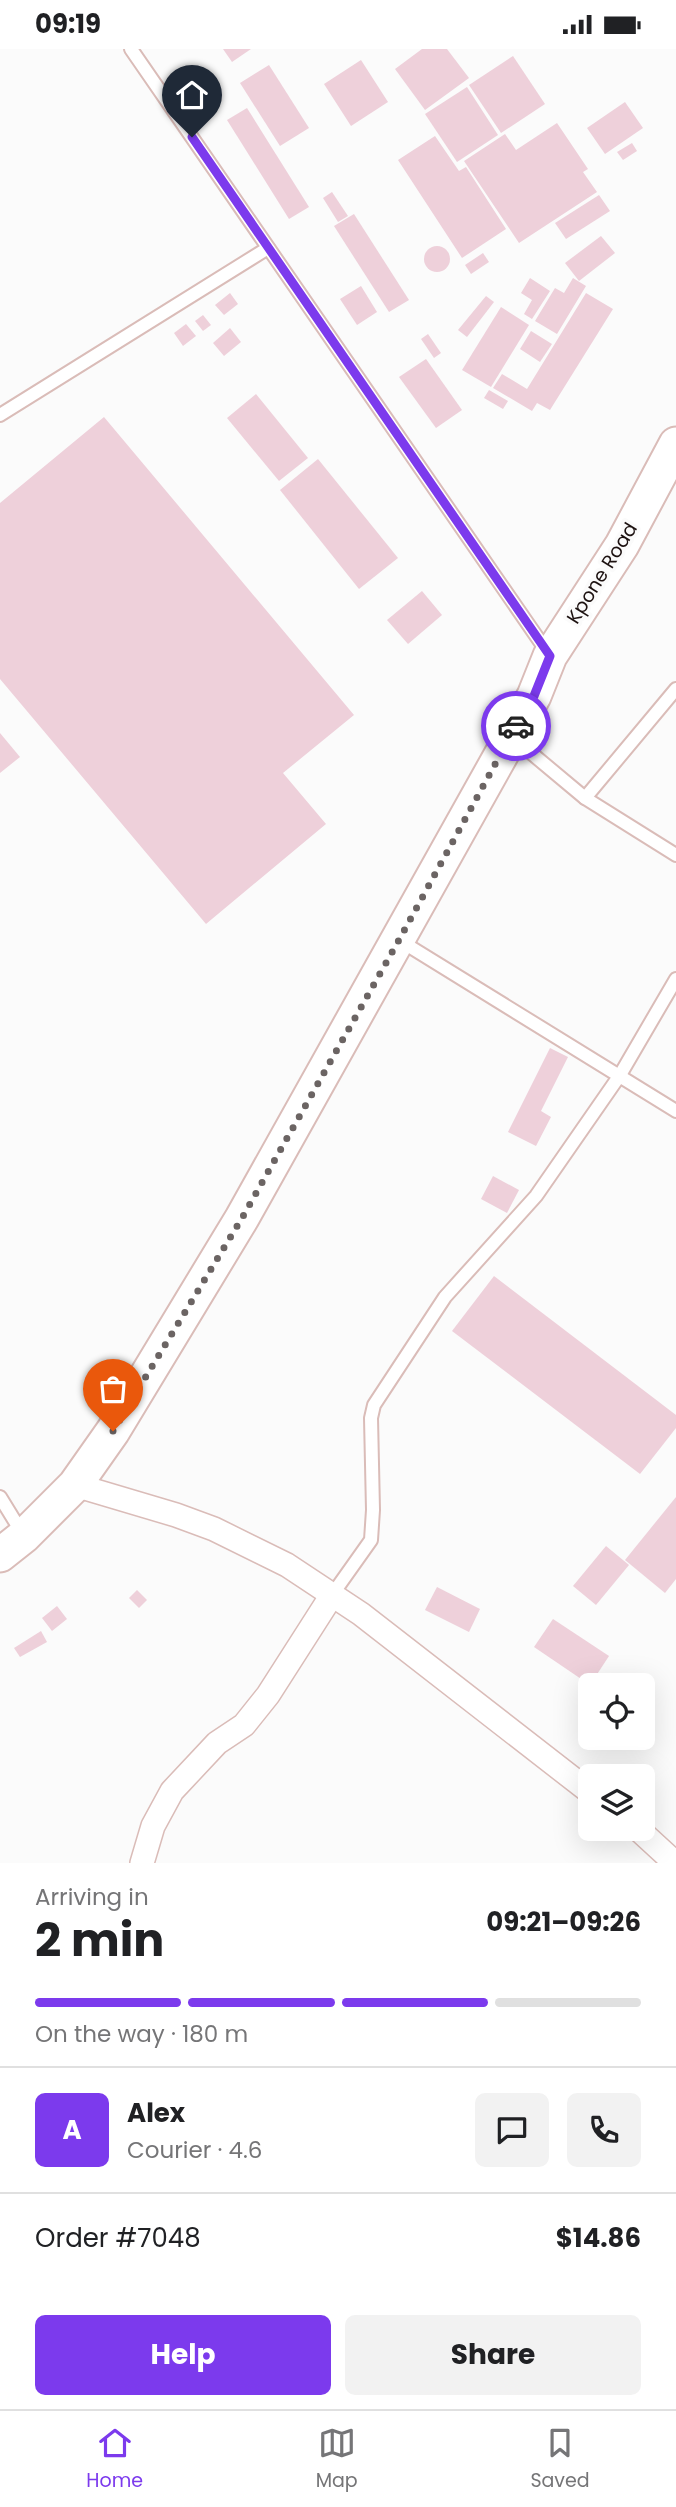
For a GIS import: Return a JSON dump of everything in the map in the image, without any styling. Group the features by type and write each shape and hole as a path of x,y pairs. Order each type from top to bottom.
{"main road":[{"name":"Kpone Road","path":"12,1545 75,1485 113,1431 242,1218 534,696 550,656 622,545 676,444"}],"street":[{"path":"75,1485 214,1529 287,1565 361,1614 578,1783"},
{"path":"142,1863 153,1826 172,1791 217,1743 244,1725 268,1695 332,1595"},
{"path":"651,1841 675,1863"}],"lane":[{"path":"131,49 550,656"},
{"path":"0,415 268,248"},
{"path":"585,798 676,689"},
{"path":"510,736 585,798 676,855"},
{"path":"399,940 676,1111"},
{"path":"332,1595 371,1540 371,1418 374,1405 445,1297 536,1196 620,1075 676,979"},
{"path":"0,1497 12,1545"}],"building":[{"path":"223,49 251,49 232,62"},
{"path":"422,49 447,49 469,78 425,110 395,69"},
{"path":"513,56 545,104 501,133 469,85"},
{"path":"361,60 388,102 351,126 324,84"},
{"path":"269,65 309,128 280,146 240,83"},
{"path":"467,87 498,135 457,162 425,114"},
{"path":"625,102 643,128 605,154 587,128"},
{"path":"247,108 309,207 289,219 227,120"},
{"path":"557,123 588,169 583,172 597,192 519,243 464,161 505,134 516,150"},
{"path":"435,136 459,171 466,167 506,229 462,258 398,160"},
{"path":"632,143 637,151 623,160 617,152"},
{"path":"332,192 348,216 338,222 323,198"},
{"path":"599,195 610,211 566,239 555,223"},
{"path":"354,214 409,300 389,312 334,226"},
{"path":"601,236 615,253 579,281 565,263"},
{"path":"437,246 447,249 450,259 447,269 437,272 427,269 424,259 427,249"},
{"path":"483,253 489,262 471,274 465,265"},
{"path":"530,278 550,291 532,319 524,314 532,300 521,293"},
{"path":"573,278 586,286 557,334 535,321 555,288 564,293"},
{"path":"361,286 377,312 357,325 340,299"},
{"path":"230,293 238,304 224,315 215,305"},
{"path":"586,293 613,309 550,410 537,403 532,411 493,388 502,374 527,389"},
{"path":"486,296 494,302 467,337 458,330"},
{"path":"501,307 529,325 491,387 462,370"},
{"path":"203,315 211,325 203,331 195,321"},
{"path":"186,324 196,336 183,346 174,333"},
{"path":"230,328 241,342 224,356 213,343"},
{"path":"531,331 552,344 540,362 520,349"},
{"path":"428,334 441,353 434,358 421,339"},
{"path":"426,359 462,410 436,428 399,377"},
{"path":"489,390 508,401 503,409 484,398"},
{"path":"256,394 308,458 279,481 227,418"},
{"path":"104,417 354,715 283,773 326,824 206,924 0,679 0,503"},
{"path":"318,459 398,558 359,589 280,490"},
{"path":"422,591 442,615 408,644 387,620"},
{"path":"0,733 20,757 0,773"},
{"path":"550,1048 568,1057 541,1111 551,1117 536,1146 508,1132"},
{"path":"493,1176 519,1190 507,1213 481,1199"},
{"path":"494,1276 676,1415 676,1428 640,1474 452,1331"},
{"path":"676,1497 676,1579 665,1593 625,1560"},
{"path":"606,1546 629,1565 596,1605 573,1586"},
{"path":"437,1587 480,1609 469,1632 425,1610"},
{"path":"137,1590 147,1600 139,1608 129,1598"},
{"path":"57,1606 67,1619 52,1631 42,1618"},
{"path":"553,1619 609,1656 598,1673 578,1673 578,1677 534,1647"},
{"path":"41,1631 47,1642 20,1657 14,1648"}],"way so far":[{"path":"113,1431 242,1218 516,726"}],"route":[{"path":"192,137 550,656 534,696 516,726"}]}
